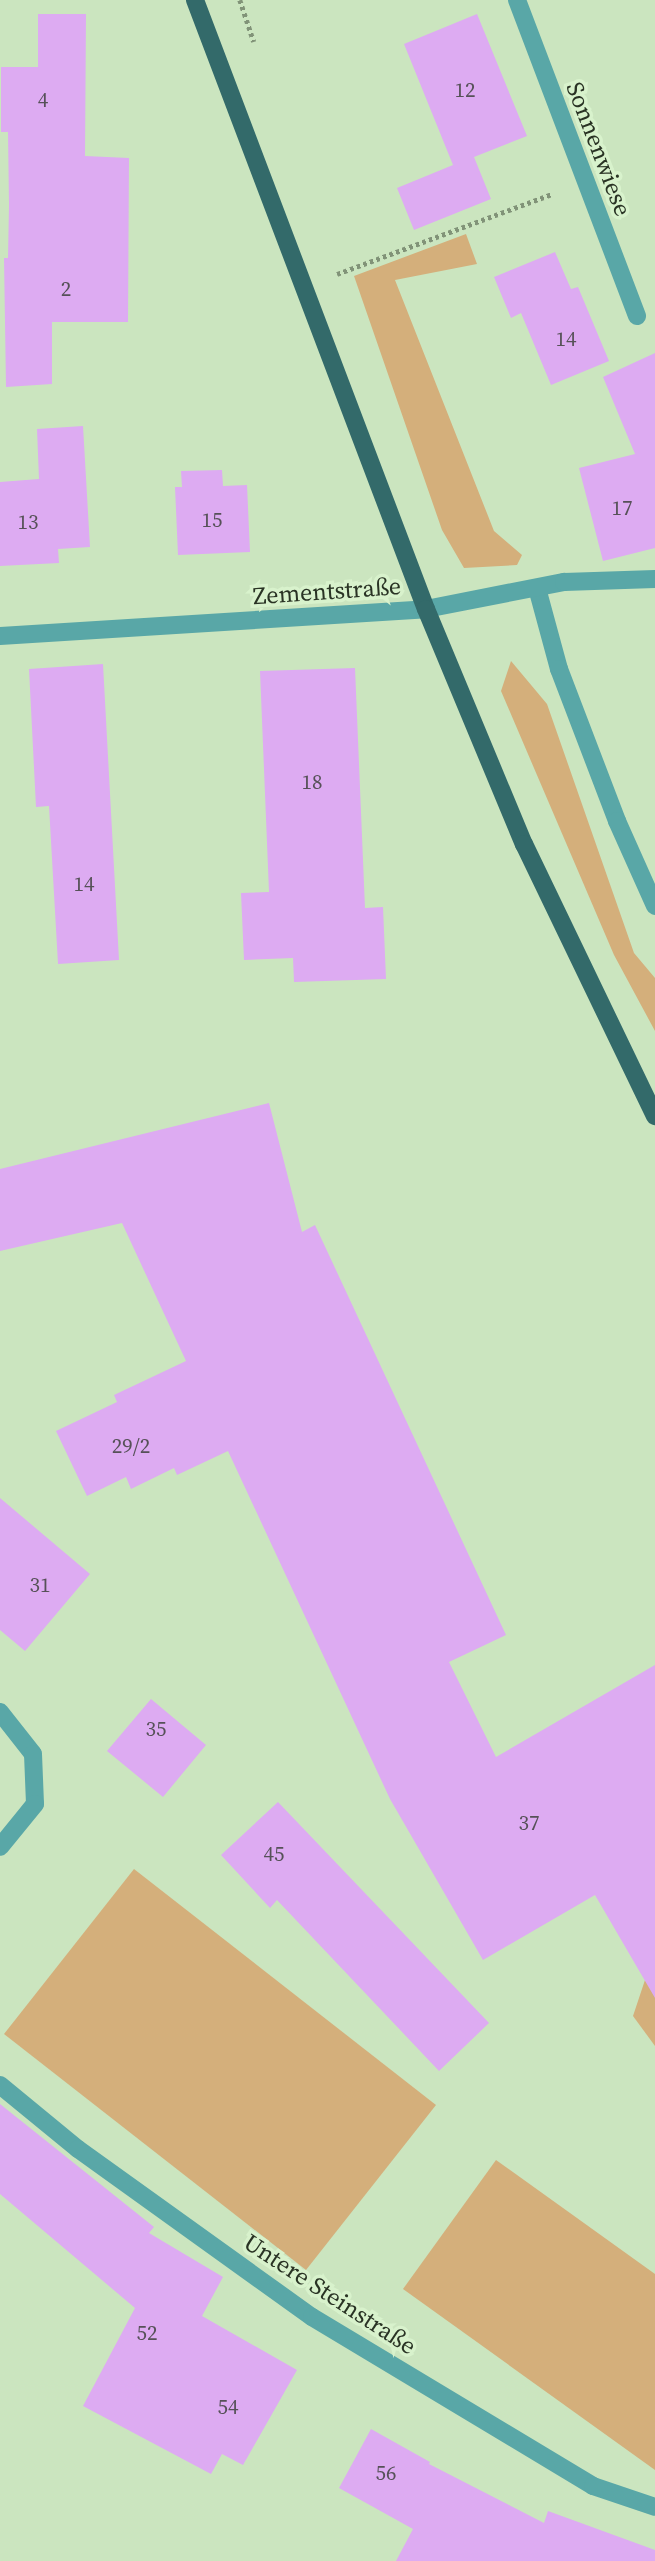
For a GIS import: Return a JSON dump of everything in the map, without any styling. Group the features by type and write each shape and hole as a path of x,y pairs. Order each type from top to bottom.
{"main road":[{"path":"195,0 426,609 524,844 655,1116"}],"street":[{"name":"Sonnenwiese","path":"516,0 637,316"},
{"name":"Zementstraße","path":"0,636 426,609 564,582 655,579"},
{"path":"537,588 559,669 617,821 655,906"},
{"path":"0,1712 33,1754 35,1804 0,1847"},
{"name":"Untere Steinstraße","path":"0,2085 78,2149 312,2317 593,2486 655,2508"}],"path":[{"path":"332,276 585,182"}],"shaded area":[{"path":"466,234 477,264 395,280 494,531 522,555 517,565 464,568 442,530 354,276"},
{"path":"511,661 547,704 634,953 655,978 655,1031 614,955 501,691"},
{"path":"134,1869 436,2105 306,2270 4,2034"},
{"path":"655,1972 655,2046 633,2016 646,1977"},
{"path":"496,2160 655,2274 655,2470 403,2289"}],"building":[{"path":"38,14 86,14 85,156 129,158 128,322 52,322 52,384 6,387 4,258 8,258 8,132 1,132 1,67 38,67"},
{"path":"477,14 527,136 474,157 491,199 414,230 397,188 453,165 404,44"},
{"path":"555,252 571,289 578,287 609,361 551,385 521,313 511,318 494,277"},
{"path":"655,353 655,548 603,561 579,468 635,454 603,377"},
{"path":"83,426 90,547 58,549 59,563 0,566 0,482 39,479 37,429"},
{"path":"222,470 223,486 247,485 250,552 178,555 175,487 182,487 181,471"},
{"path":"103,664 119,960 58,964 49,806 36,807 29,669"},
{"path":"355,668 365,908 383,907 386,979 294,982 293,958 244,960 241,893 269,892 260,671"},
{"path":"269,1103 302,1232 315,1225 506,1635 449,1662 496,1757 655,1665 655,1998 595,1895 483,1960 390,1799 228,1451 177,1475 174,1468 131,1489 126,1477 87,1496 56,1431 117,1402 114,1395 186,1361 122,1223 0,1251 0,1169"},
{"path":"0,1498 90,1574 25,1651 0,1630"},
{"path":"151,1699 206,1745 163,1797 107,1751"},
{"path":"278,1802 489,2023 439,2071 277,1900 270,1908 221,1855"},
{"path":"0,2104 154,2227 149,2233 223,2277 202,2316 297,2370 243,2465 222,2454 211,2474 83,2406 135,2308 0,2194"},
{"path":"371,2429 430,2462 429,2464 544,2523 548,2511 655,2550 655,2561 396,2561 413,2529 339,2488"}]}
